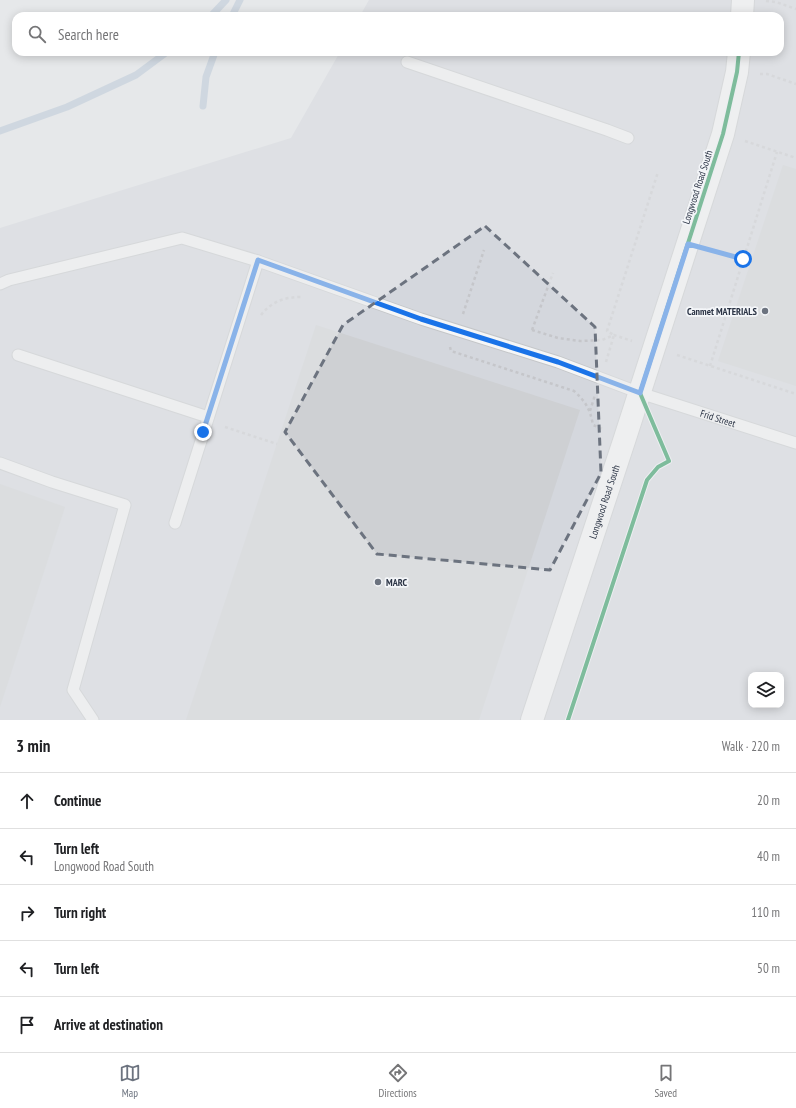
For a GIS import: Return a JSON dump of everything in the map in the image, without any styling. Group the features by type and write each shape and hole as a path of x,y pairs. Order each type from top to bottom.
{"main road":[{"path":"742,12 743,0"},
{"name":"Longwood Road South","path":"532,720 688,244 722,134 738,62"}],"lane":[{"path":"407,62 628,138"},
{"name":"Frid Street","path":"0,284 16,278 182,238 258,260 421,319 524,351 640,393 796,443"},
{"path":"175,523 258,260"},
{"path":"18,355 208,417"},
{"path":"0,463 52,482 125,505 73,690 93,720"}],"path":[{"path":"762,0 776,1 796,9"},
{"path":"738,62 796,84"},
{"path":"722,134 796,158"},
{"path":"710,366 777,152"},
{"path":"590,412 614,335 607,332 658,172"},
{"path":"688,244 751,261"},
{"path":"451,351 484,250"},
{"path":"516,372 553,273"},
{"path":"259,317 267,308 278,301 290,297 302,297"},
{"path":"450,345 451,351"},
{"path":"451,351 574,391 584,400 590,412 593,425 625,438"}],"highlighted area":[{"path":"485,226 595,327 601,473 550,570 377,554 285,432 343,325"}],"shaded area":[{"path":"369,0 796,0 796,720 0,720 0,228 291,138 338,56 784,56 784,12 362,12"}],"building":[{"name":"Canmet MATERIALS","path":"783,165 796,169 796,386 718,361"},
{"name":"MARC","path":"316,325 580,410 479,720 186,720"},
{"path":"0,484 65,507 0,707"}],"waterway":[{"path":"215,12 226,0"},
{"path":"234,12 240,0"},
{"path":"0,131 67,107 136,75 162,56"},
{"path":"203,106 206,77 214,56"}],"cycle path":[{"path":"568,720 647,480 658,467 669,461 640,393 723,134 737,72 739,56"}],"place":[{"name":"Canmet MATERIALS","path":"765,311"},
{"name":"MARC","path":"378,582"}],"route":[{"path":"203,432 258,260 421,319 558,362 640,393 688,244 743,259"}]}
